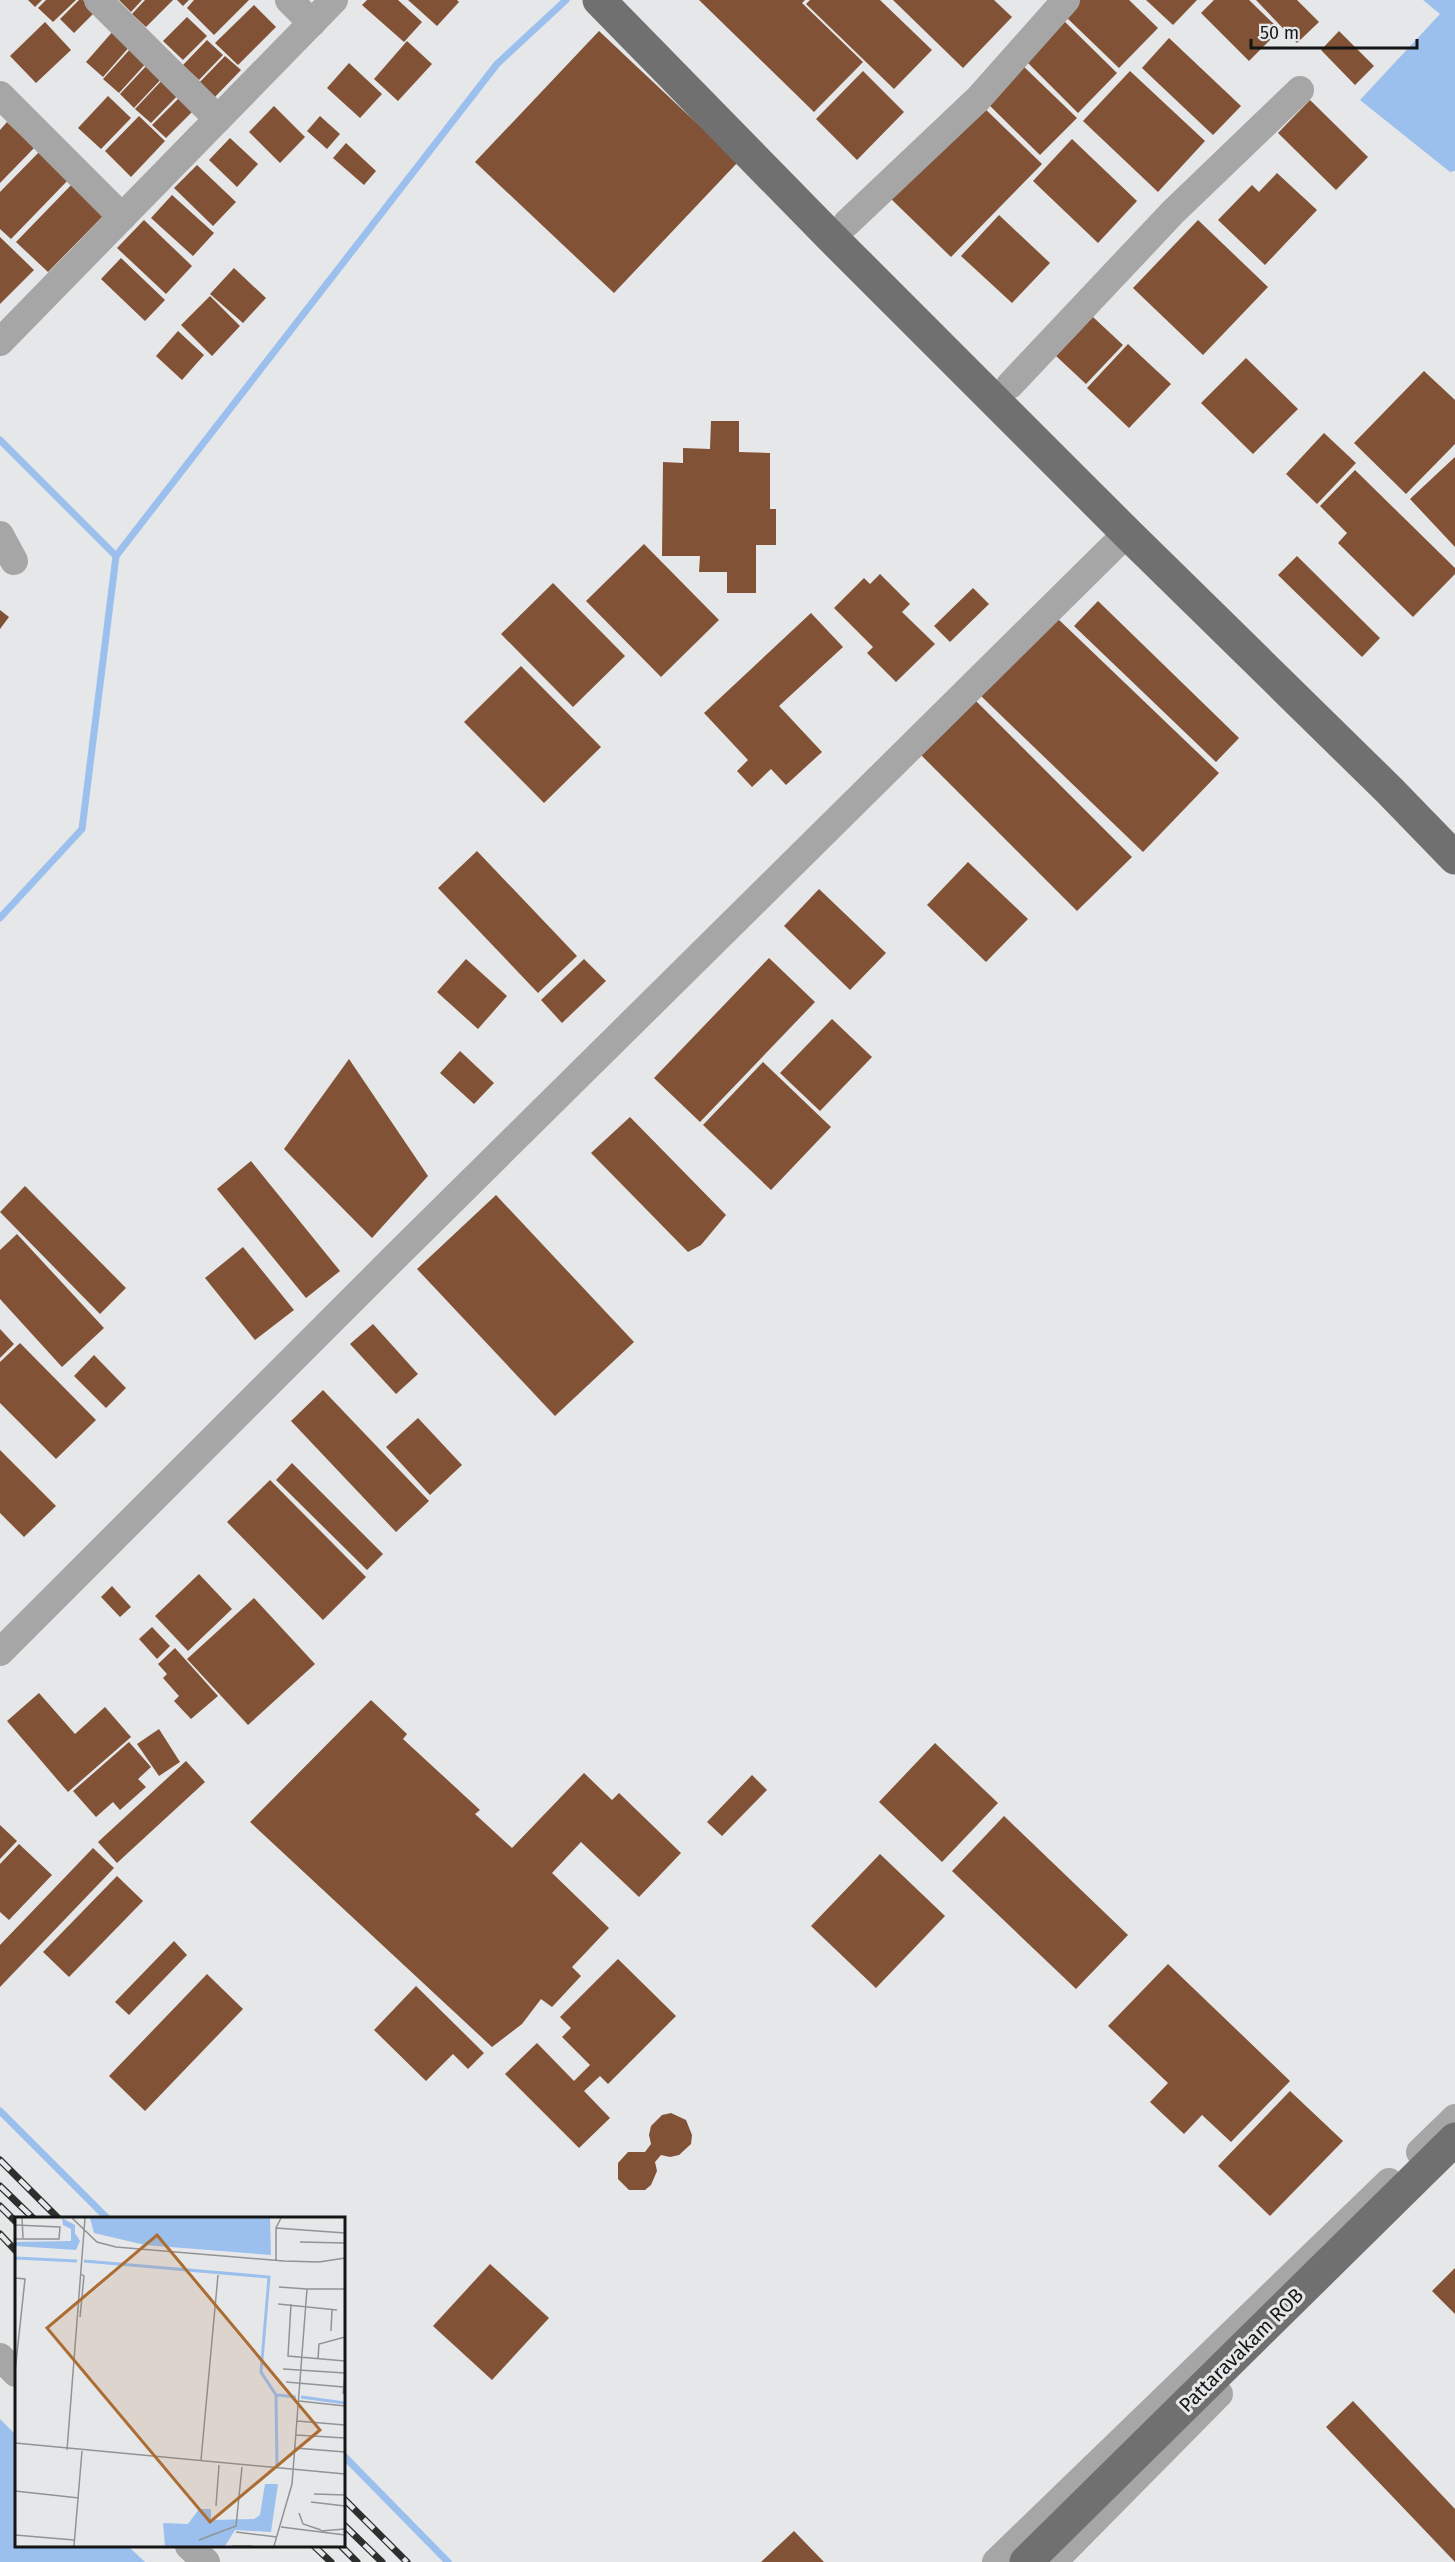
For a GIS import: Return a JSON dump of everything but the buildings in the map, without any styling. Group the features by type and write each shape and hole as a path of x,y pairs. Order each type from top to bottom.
{"main road":[{"path":"620,7 847,223 1010,385 1135,525 1455,858"},
{"path":"620,7 832,238 1455,829"},
{"name":"Pattaravakam ROB","path":"1026,2562 1455,2139"}],"street":[{"path":"98,0 218,119"},
{"path":"289,0 312,23"},
{"path":"0,342 334,0"},
{"path":"847,223 978,99 1066,0"},
{"path":"1010,385 1173,213 1300,90"},
{"path":"0,95 122,217"},
{"path":"0,1652 400,1251 1135,525"},
{"path":"0,535 14,561"},
{"path":"996,2562 1455,2118"},
{"path":"1053,2562 1455,2156"},
{"path":"0,2357 15,2372"},
{"path":"190,2547 206,2562"}],"water":[{"path":"1423,0 1455,0 1455,171 1450,172 1360,100 1440,14"},
{"path":"0,2419 15,2434 15,2547 129,2547 145,2562 0,2562"}],"waterway":[{"path":"0,918 82,829 116,556 497,64 566,0"},
{"path":"0,440 116,556"},
{"path":"0,2111 106,2217"},
{"path":"345,2457 448,2562"}],"railway":[{"path":"0,2160 57,2217"},
{"path":"0,2186 32,2217"},
{"path":"0,2206 15,2221"},
{"path":"0,2234 15,2250"},
{"path":"345,2500 407,2562"},
{"path":"345,2526 382,2562"},
{"path":"315,2547 331,2562"},
{"path":"342,2547 357,2562"}]}
